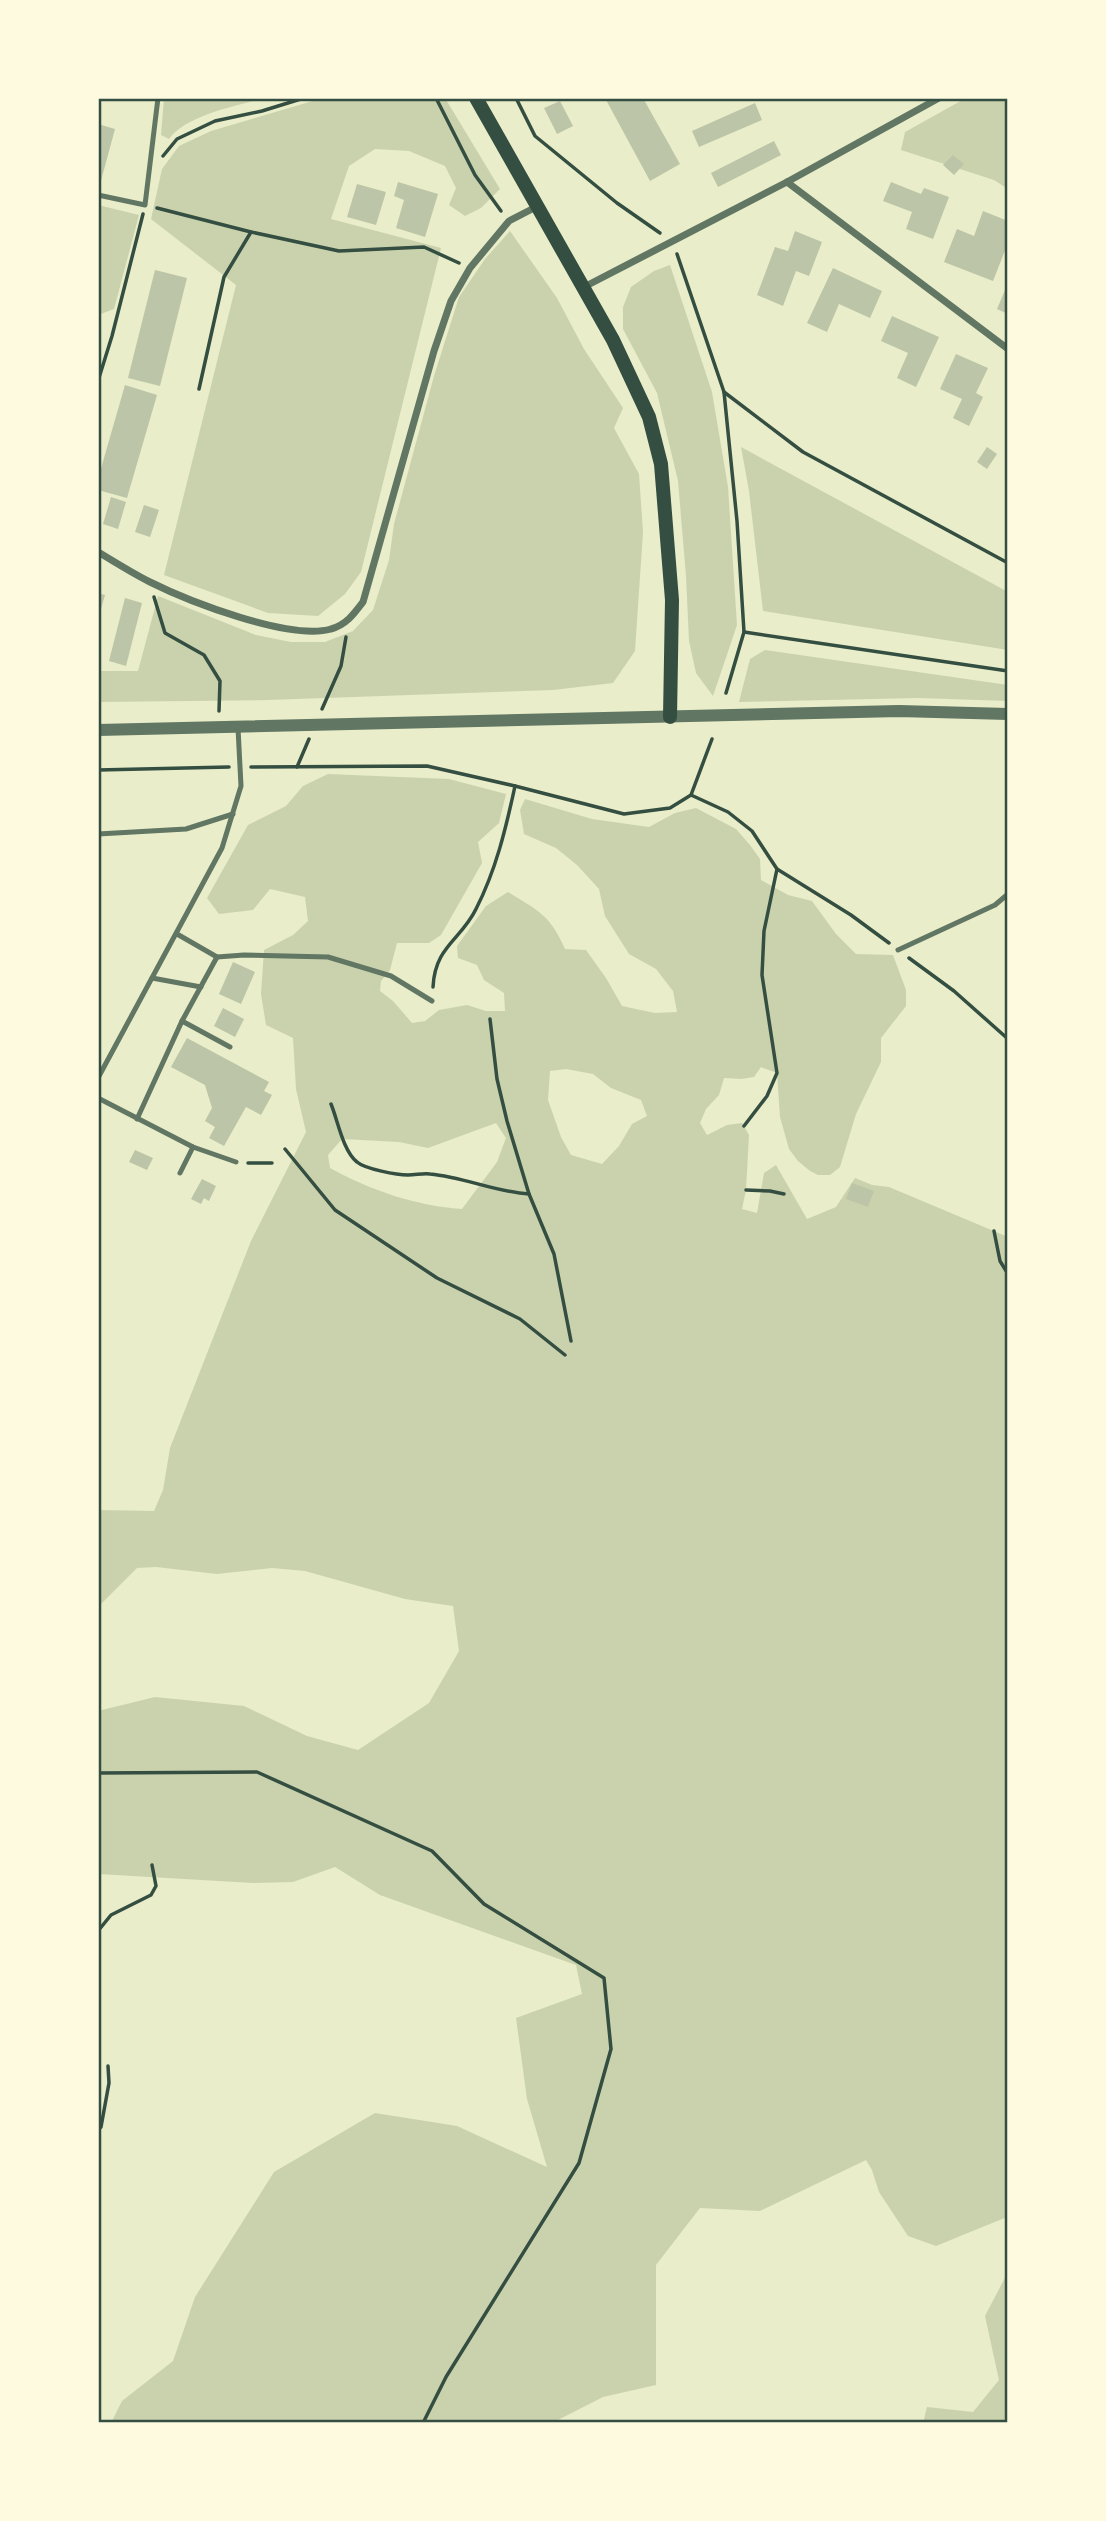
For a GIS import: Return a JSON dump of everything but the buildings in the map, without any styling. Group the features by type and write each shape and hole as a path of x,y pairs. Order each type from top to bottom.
{"main road":[{"path":"476,98 584,288 632,377 649,417 662,464 672,600 670,717"}],"street":[{"path":"584,288 787,182 929,100 939,98"},
{"path":"787,182 1008,349"},
{"path":"98,552 150,582 222,611 275,626 306,631 330,630 348,621 363,602 450,301 470,268 509,221 536,207"},
{"path":"98,730 899,711 1008,714"}],"lane":[{"path":"98,195 145,205 158,98"},
{"path":"98,1079 222,848 241,786 238,728"},
{"path":"98,835 186,829 233,814"},
{"path":"898,950 995,905 1008,894"},
{"path":"177,934 217,957 328,957 391,976 432,1001"},
{"path":"136,1119 182,1021 217,957"},
{"path":"152,978 201,987"},
{"path":"182,1021 230,1046"},
{"path":"98,1098 193,1147 236,1163"},
{"path":"180,1173 193,1147"}],"path":[{"path":"150,171 177,138 215,121 262,111 303,98"},
{"path":"436,98 475,175 509,221"},
{"path":"516,98 535,136 617,203 673,242 724,392 737,521 744,632 726,692"},
{"path":"98,381 145,205 340,251 424,247 470,268"},
{"path":"199,389 224,277 251,232"},
{"path":"724,392 803,452 1008,563"},
{"path":"150,582 165,633 204,655 220,681 218,727"},
{"path":"297,768 341,666 348,621"},
{"path":"744,632 1008,671"},
{"path":"98,770 427,766 624,814 670,808 691,795 712,739"},
{"path":"432,1001 434,971 447,946 475,912 501,851 515,786"},
{"path":"691,795 728,812 752,831 777,869 851,915 954,991 1008,1039"},
{"path":"744,1126 767,1096 777,1073 762,975 764,931 777,869"},
{"path":"490,1019 497,1079 529,1194 554,1254 571,1341"},
{"path":"331,1104 348,1153 359,1164 406,1175 427,1173 466,1180 489,1189 529,1194"},
{"path":"285,1149 335,1210 363,1231 437,1278 520,1319 565,1355"},
{"path":"236,1163 272,1163"},
{"path":"746,1190 784,1194"},
{"path":"994,1231 1000,1261 1008,1274"},
{"path":"98,1773 257,1772 432,1851 484,1905 604,1979 611,2049 579,2163 446,2377 423,2423"},
{"path":"98,1931 111,1915 150,1895 156,1886 152,1865"},
{"path":"98,2130 101,2127 109,2083 108,2066"}],"green space":[{"path":"164,98 264,98 199,118 169,139 161,135"},
{"path":"323,98 445,98 500,189 481,208 465,216 449,205 456,188 445,166 409,151 375,149 349,166 331,219 441,248 361,572 345,594 318,616 268,613 164,575 236,285 151,219 162,169 179,146 211,131"},
{"path":"966,98 1008,98 1008,189 994,180 901,150 905,132"},
{"path":"98,205 139,215 114,309 98,315"},
{"path":"510,231 557,298 584,349 623,408 614,428 639,474 643,532 635,651 613,683 553,690 268,700 98,702 98,671 138,671 158,596 256,635 291,642 325,642 353,631 373,610 389,560 394,524 434,376 459,297 485,259"},
{"path":"670,265 712,392 728,487 737,625 713,696 696,673 689,641 678,481 657,393 623,329 623,307 631,287 654,271"},
{"path":"741,447 1008,592 1008,650 763,611"},
{"path":"765,650 1008,685 1008,701 918,698 739,702 750,659"},
{"path":"328,774 449,779 506,794 499,823 478,842 482,863 441,935 429,943 397,943 390,970 381,981 380,991 393,1001 412,1023 425,1021 439,1010 467,1005 486,1011 505,1011 504,993 484,980 477,965 458,958 457,946 486,906 508,892 549,921 565,949 586,950 622,1006 655,1013 677,1012 673,991 656,969 629,954 605,916 599,889 577,865 556,848 524,834 520,810 525,799 592,819 649,827 675,813 696,808 736,829 760,859 761,880 788,895 812,901 836,934 856,954 893,955 906,990 906,1006 881,1038 881,1062 856,1114 840,1167 830,1175 818,1175 810,1171 789,1149 780,1117 777,1073 761,1067 754,1077 724,1078 719,1095 706,1109 700,1123 707,1135 727,1125 742,1123 749,1135 746,1190 742,1209 757,1213 764,1173 776,1165 807,1219 836,1207 855,1178 872,1185 889,1187 1008,1237 1008,2228 1007,2217 936,2246 908,2236 879,2192 866,2160 760,2211 700,2208 656,2265 656,2385 603,2397 552,2423 111,2423 122,2401 173,2361 195,2297 274,2172 375,2113 457,2126 547,2167 527,2099 516,2018 582,1994 576,1965 380,1895 335,1867 293,1882 253,1883 98,1874 98,1711 155,1697 244,1706 307,1736 358,1750 429,1703 459,1651 453,1606 405,1599 305,1571 272,1568 217,1574 156,1567 137,1568 98,1607 98,1510 154,1511 163,1490 170,1448 251,1241 306,1132 296,1089 293,1038 266,1025 261,994 264,950 293,935 308,921 305,897 270,889 253,910 219,914 207,898 248,825 286,806 303,786","holes":["566,1069 593,1074 611,1088 641,1100 647,1116 632,1124 619,1146 602,1164 571,1155 561,1137 548,1100 550,1071","496,1123 506,1138 497,1162 462,1209 394,1196 330,1168 328,1155 342,1139 399,1142 428,1148"]},
{"path":"1008,2272 1008,2423 923,2423 927,2407 973,2412 999,2380 985,2316"}]}
